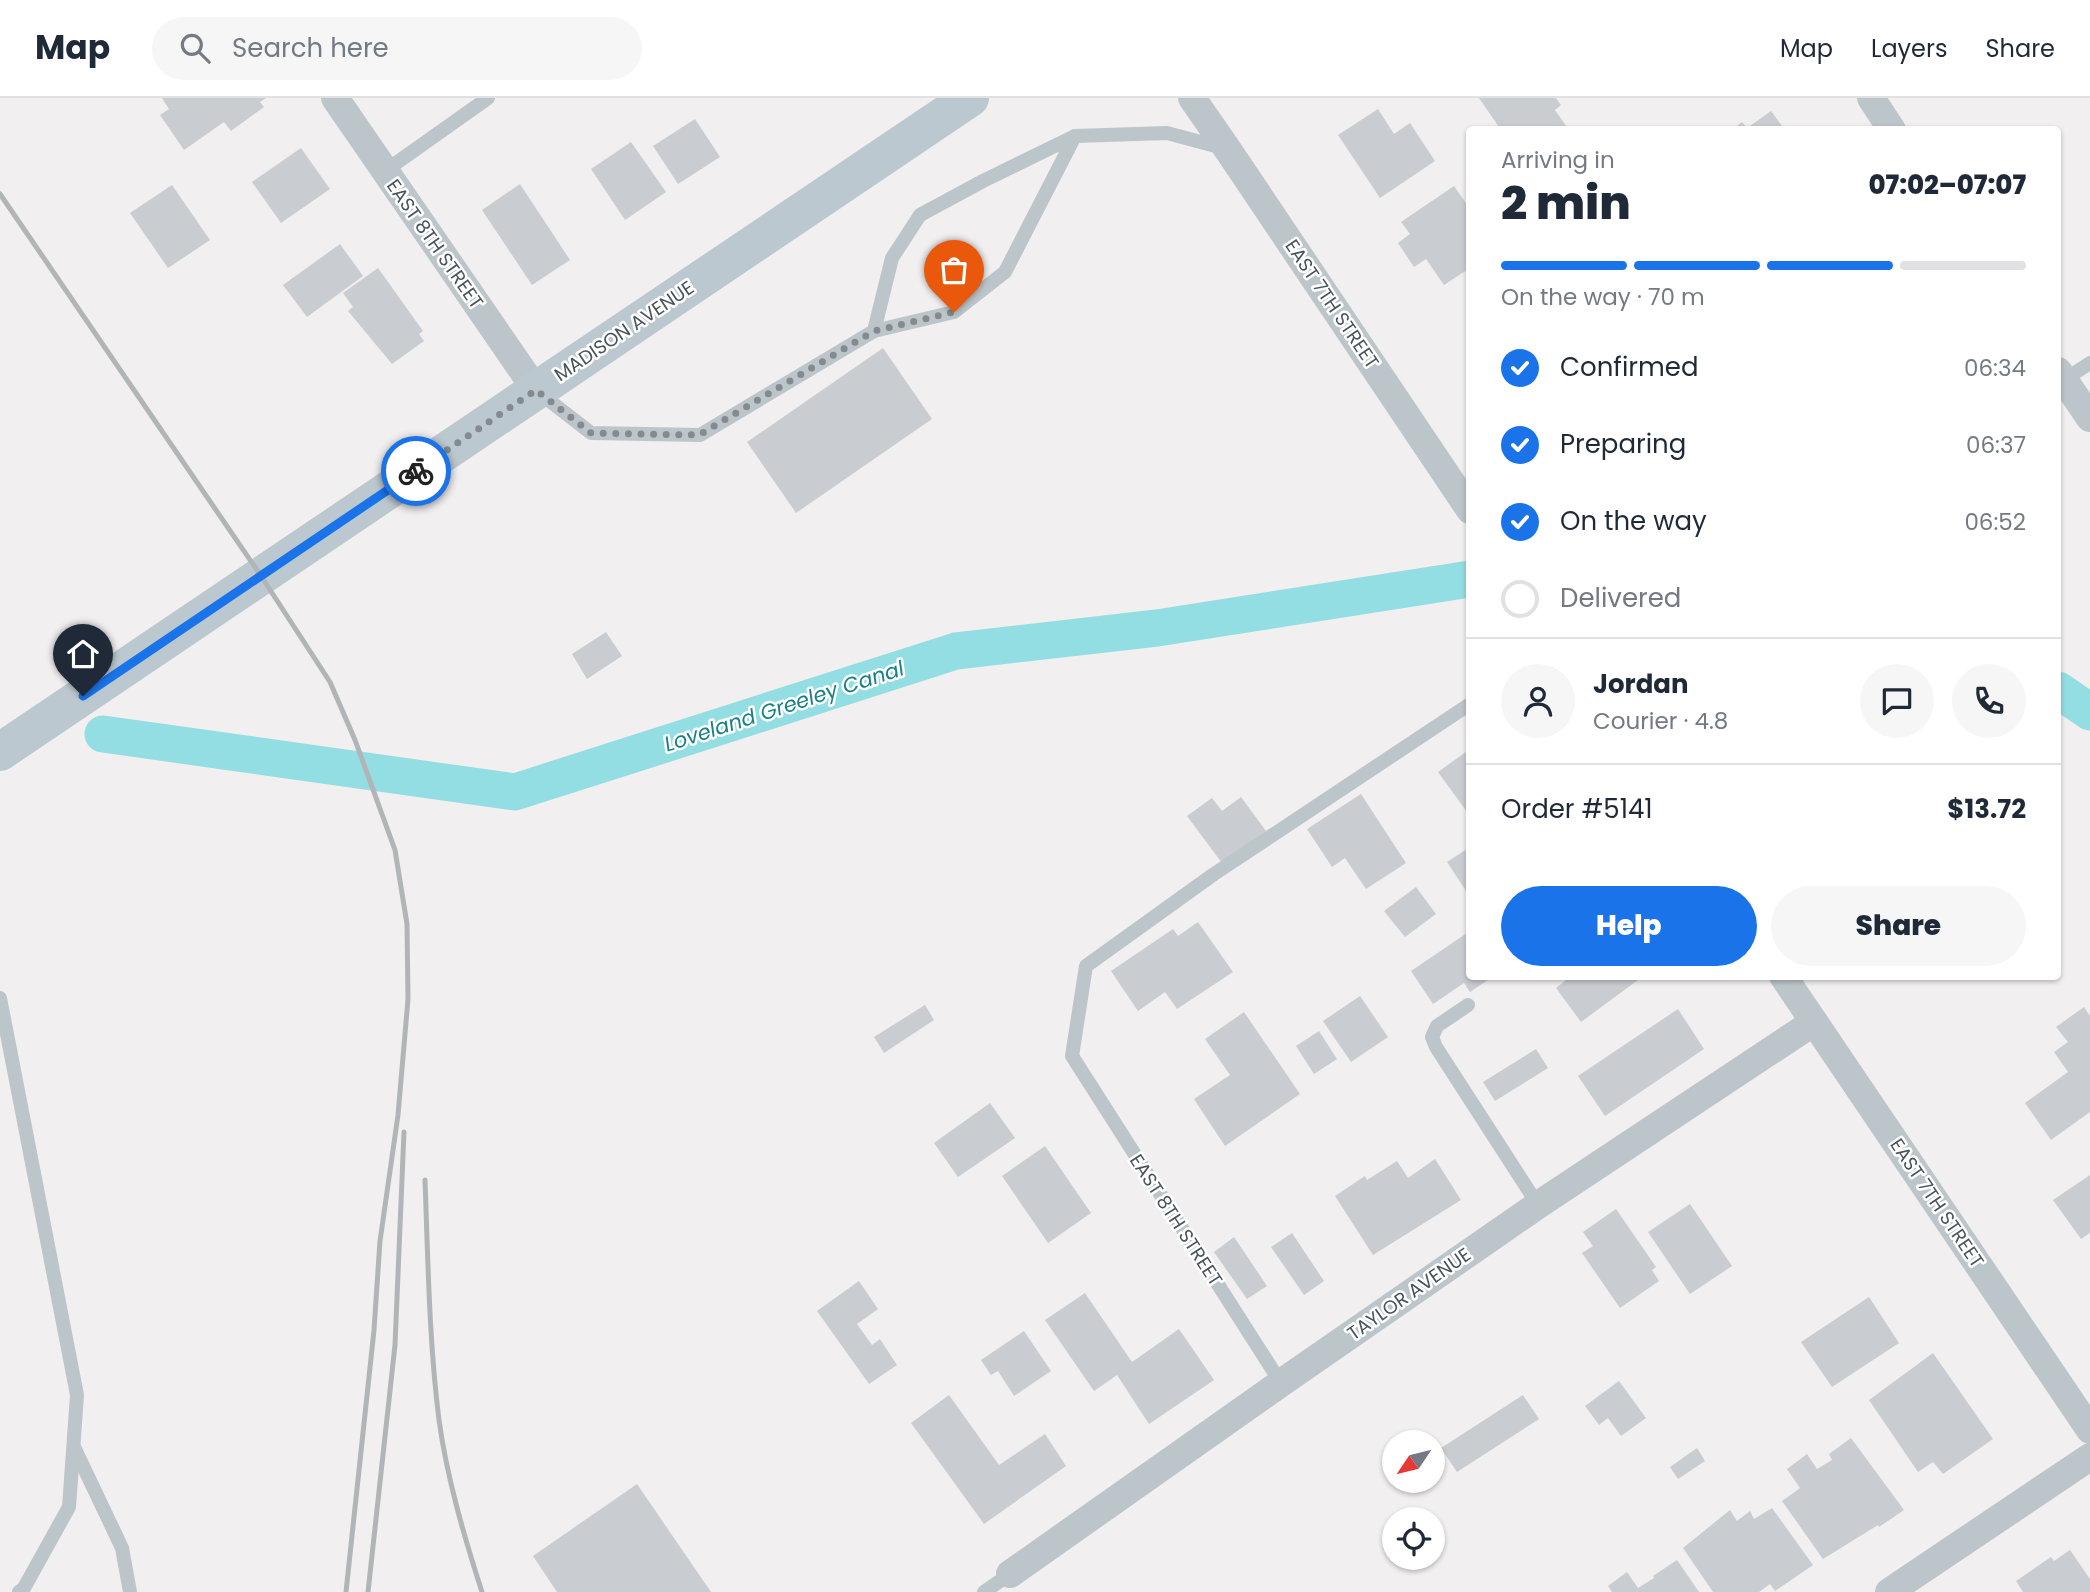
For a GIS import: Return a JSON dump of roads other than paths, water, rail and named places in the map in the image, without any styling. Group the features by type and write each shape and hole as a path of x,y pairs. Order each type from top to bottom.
{"main road":[{"name":"MADISON AVENUE","path":"0,752 970,98"}],"street":[{"name":"EAST 8TH STREET","path":"335,98 536,390"},
{"name":"EAST 7TH STREET","path":"1192,98 1466,504"},
{"path":"1871,98 1889,126"},
{"path":"2061,375 2090,418"},
{"name":"EAST 7TH STREET","path":"1786,980 2090,1430"},
{"name":"TAYLOR AVENUE","path":"1010,1574 1280,1382 1538,1205 1814,1022"},
{"path":"1889,1592 2090,1457"}],"lane":[{"path":"385,171 488,98"},
{"path":"874,331 892,258 920,215 983,181 1075,136 1167,133 1228,150"},
{"path":"536,390 591,433 699,435 874,331 954,312 1005,272 1075,136"},
{"path":"2061,375 2090,363"},
{"name":"EAST 8TH STREET","path":"1280,1382 1072,1056 1086,966 1226,866 1466,707"},
{"path":"0,998 77,1395 69,1507 24,1588 19,1592"},
{"path":"1468,1005 1437,1026 1432,1037 1538,1205"},
{"path":"74,1446 122,1548 130,1592"},
{"path":"984,1592 1010,1574"}],"waterway":[{"name":"Loveland Greeley Canal","path":"103,734 515,792 956,651 1157,628 1466,580"},
{"name":"Loveland Greeley Canal","path":"2061,692 2090,712"}],"railway":[{"path":"0,194 261,576 330,682 355,740 395,850 407,924 408,999 398,1115 380,1241 374,1330 346,1592"},
{"path":"368,1592 395,1345 404,1132"},
{"path":"425,1180 431,1330 439,1420 457,1507 482,1592"}]}
